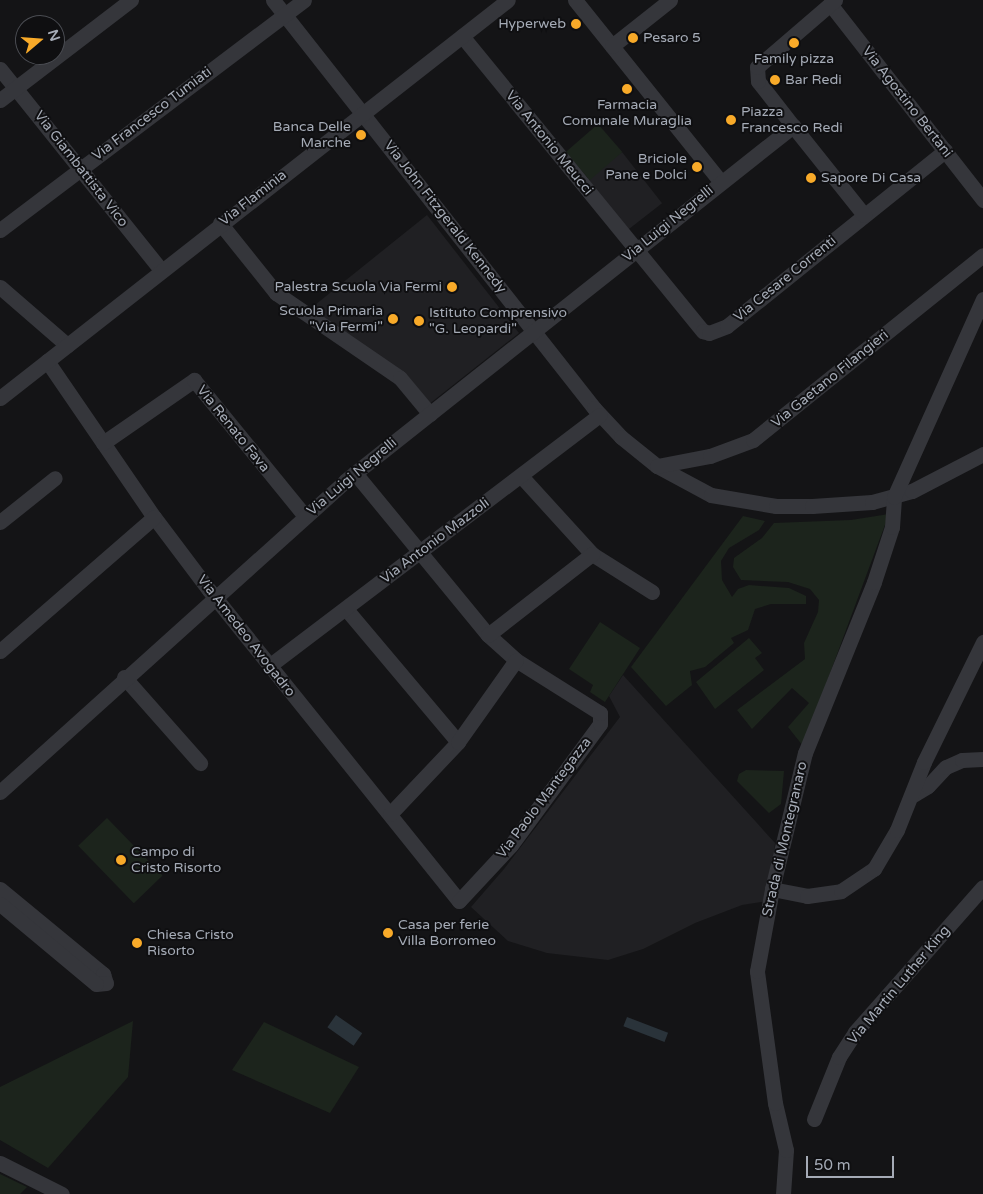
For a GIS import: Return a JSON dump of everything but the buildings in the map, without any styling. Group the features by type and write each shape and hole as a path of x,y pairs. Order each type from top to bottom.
{"street":[{"path":"0,100 114,5 131,0"},
{"name":"Via John Fitzgerald Kennedy","path":"273,0 600,415 621,437 657,466 694,488 743,502 812,506 894,497 928,484 983,454"},
{"name":"Via Francesco Tumiati","path":"0,230 304,0"},
{"name":"Via Flaminia","path":"0,398 220,223 508,0"},
{"path":"575,0 720,181 793,126"},
{"path":"612,46 670,0"},
{"path":"833,2 760,61 756,74 758,81 864,215"},
{"name":"Via Agostino Bertani","path":"833,2 983,200"},
{"name":"Via Antonio Meucci","path":"462,36 637,249"},
{"name":"Via Giambattista Vico","path":"0,70 161,270"},
{"name":"Via Cesare Correnti","path":"637,249 703,331 709,333 727,326 945,151"},
{"name":"Via Luigi Negrelli","path":"0,792 214,596 355,473 720,181"},
{"path":"220,223 276,293 400,378 430,414"},
{"name":"Via Gaetano Filangieri","path":"657,466 710,456 754,440 983,255"},
{"path":"0,287 67,346"},
{"path":"894,497 983,299"},
{"name":"Via Amedeo Avogadro","path":"47,361 154,517 214,596 459,900"},
{"name":"Via Renato Fava","path":"104,443 194,380 305,516"},
{"name":"Via Antonio Mazzoli","path":"269,666 600,415"},
{"path":"355,473 488,635 516,660 458,742 390,814"},
{"path":"521,476 592,554 652,592"},
{"path":"0,522 55,478"},
{"name":"Strada di Montegranaro","path":"783,1194 786,1150 775,1103 757,971 772,889 805,753 874,582 892,527 894,497"},
{"path":"0,651 154,517"},
{"path":"488,635 592,554"},
{"path":"346,609 458,742"},
{"path":"772,889 807,896 841,891 874,869 897,830 913,795 924,762 983,642"},
{"name":"Via Paolo Mantegazza","path":"459,900 512,845 600,724 600,713 516,660"},
{"path":"124,677 200,763"},
{"path":"913,795 928,786 946,767 962,760 983,759"},
{"name":"Via Martin Luther King","path":"814,1119 839,1058 855,1032 983,887"},
{"path":"0,889 100,979 0,904"},
{"path":"0,1163 62,1194"}],"shaded area":[{"path":"598,124 622,152 590,180 566,152"},
{"path":"622,152 662,203 626,232 586,180"},
{"name":"Istituto Comprensivo \"G. Leopardi\"","path":"427,215 519,333 428,405 310,309"},
{"path":"889,514 803,746 788,727 809,703 792,688 752,729 737,710 805,659 804,643 818,612 819,600 810,589 788,582 741,580 733,567 734,558 762,538 774,523 851,520"},
{"path":"743,516 765,521 759,530 729,548 721,561 722,580 732,597 738,589 749,585 789,588 806,596 806,604 771,604 755,609 748,630 731,638 734,643 705,667 690,671 692,685 666,706 631,667"},
{"path":"600,622 640,648 605,702 590,692 593,685 569,669"},
{"path":"749,638 762,653 755,658 764,670 715,709 696,682"},
{"path":"623,675 775,843 768,901 742,905 695,923 643,949 608,960 547,953 508,941 471,907 504,869 620,717 609,696"},
{"path":"746,770 784,771 781,804 769,813 737,781 739,774"},
{"name":"Campo di Cristo Risorto","path":"107,818 163,876 134,903 78,846"},
{"path":"336,1015 362,1033 354,1046 327,1027"},
{"path":"627,1017 668,1033 664,1042 623,1026"},
{"path":"133,1021 128,1077 48,1168 0,1140 0,1087"},
{"path":"264,1022 359,1067 330,1113 232,1070"},
{"path":"0,1174 27,1187 20,1194 0,1194"}],"place":[{"name":"Hyperweb","path":"576,24"},
{"name":"Pesaro 5","path":"633,38"},
{"name":"Family pizza","path":"794,43"},
{"name":"Bar Redi","path":"775,80"},
{"name":"Farmacia Comunale Muraglia","path":"627,89"},
{"name":"Piazza Francesco Redi","path":"731,120"},
{"name":"Banca Delle Marche","path":"361,135"},
{"name":"Briciole Pane e Dolci","path":"697,167"},
{"name":"Sapore Di Casa","path":"811,178"},
{"name":"Palestra Scuola Via Fermi","path":"452,287"},
{"name":"Scuola Primaria \"Via Fermi\"","path":"393,319"},
{"name":"Istituto Comprensivo \"G. Leopardi\"","path":"419,321"},
{"name":"Campo di Cristo Risorto","path":"121,860"},
{"name":"Casa per ferie Villa Borromeo","path":"388,933"},
{"name":"Chiesa Cristo Risorto","path":"137,943"}]}
